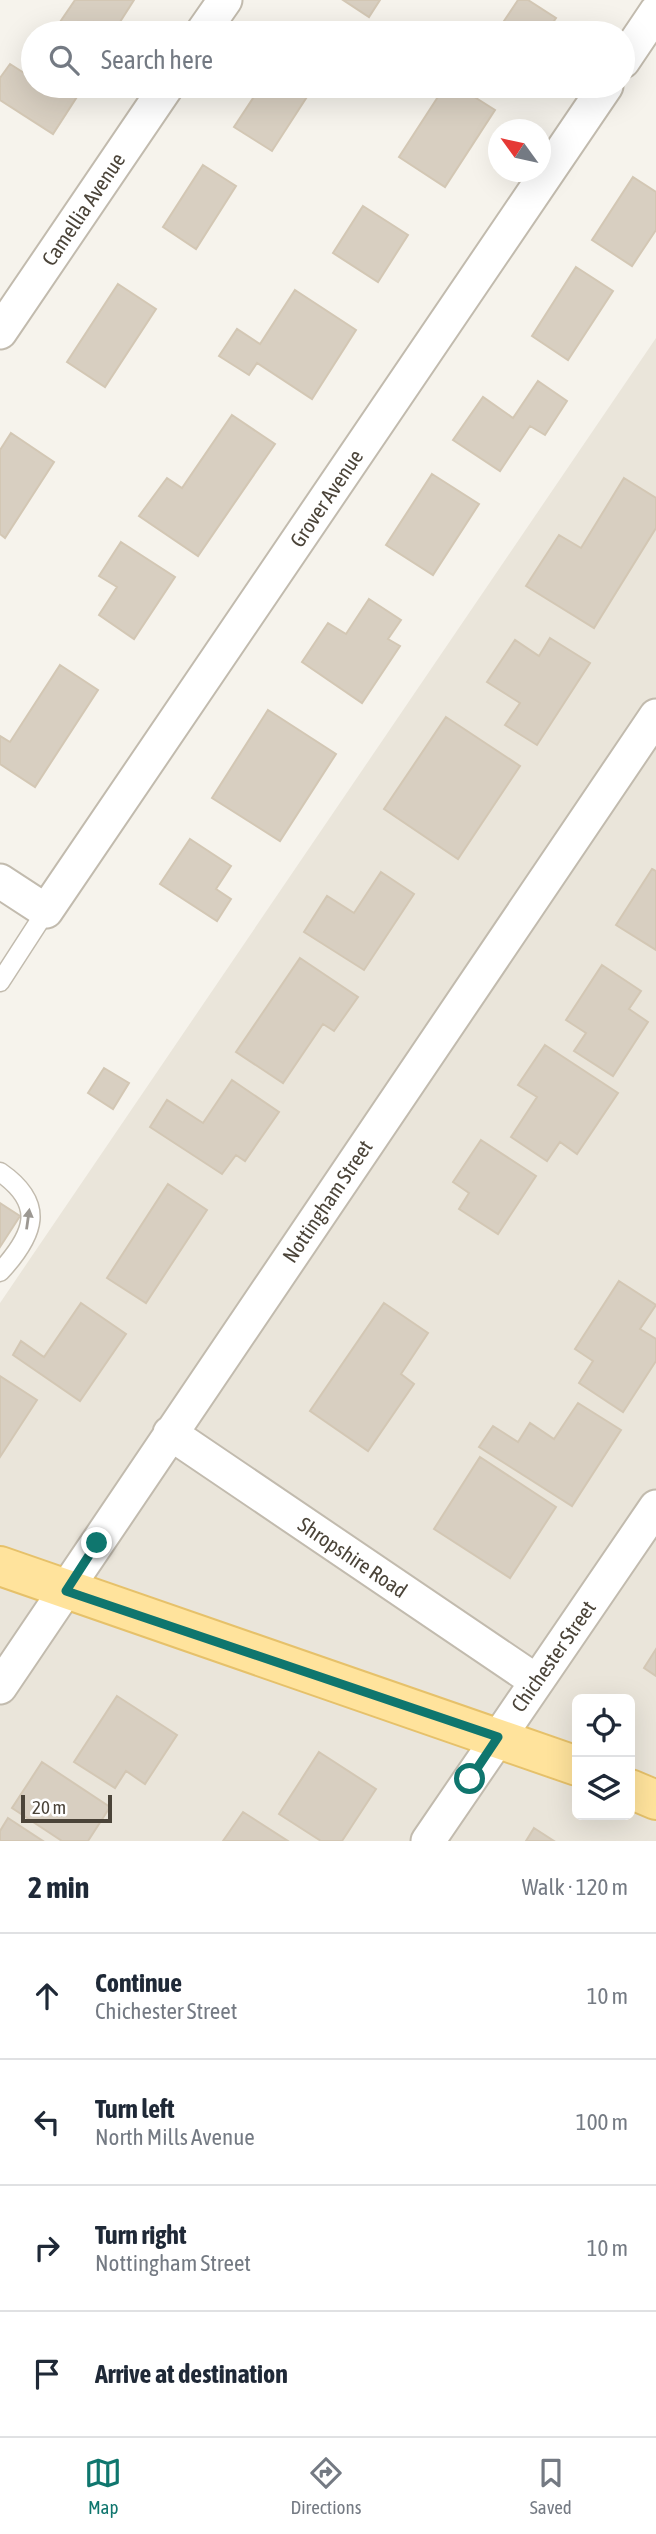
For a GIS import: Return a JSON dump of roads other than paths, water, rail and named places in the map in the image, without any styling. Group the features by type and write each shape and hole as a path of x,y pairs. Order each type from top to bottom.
{"main road":[{"path":"0,1566 572,1764"},
{"path":"635,1791 656,1800"}],"street":[{"path":"210,21 225,0"},
{"path":"635,43 656,12"},
{"name":"Camellia Avenue","path":"0,332 159,98"},
{"name":"Grover Avenue","path":"46,911 598,98"},
{"name":"Nottingham Street","path":"0,1687 656,716"},
{"path":"0,881 46,911"},
{"name":"Shropshire Road","path":"170,1433 537,1681"},
{"name":"Chichester Street","path":"428,1841 656,1507"}],"lane":[{"path":"0,982 46,911"},
{"path":"0,1172 15,1182 30,1200 31,1220 22,1244 0,1272"}]}
